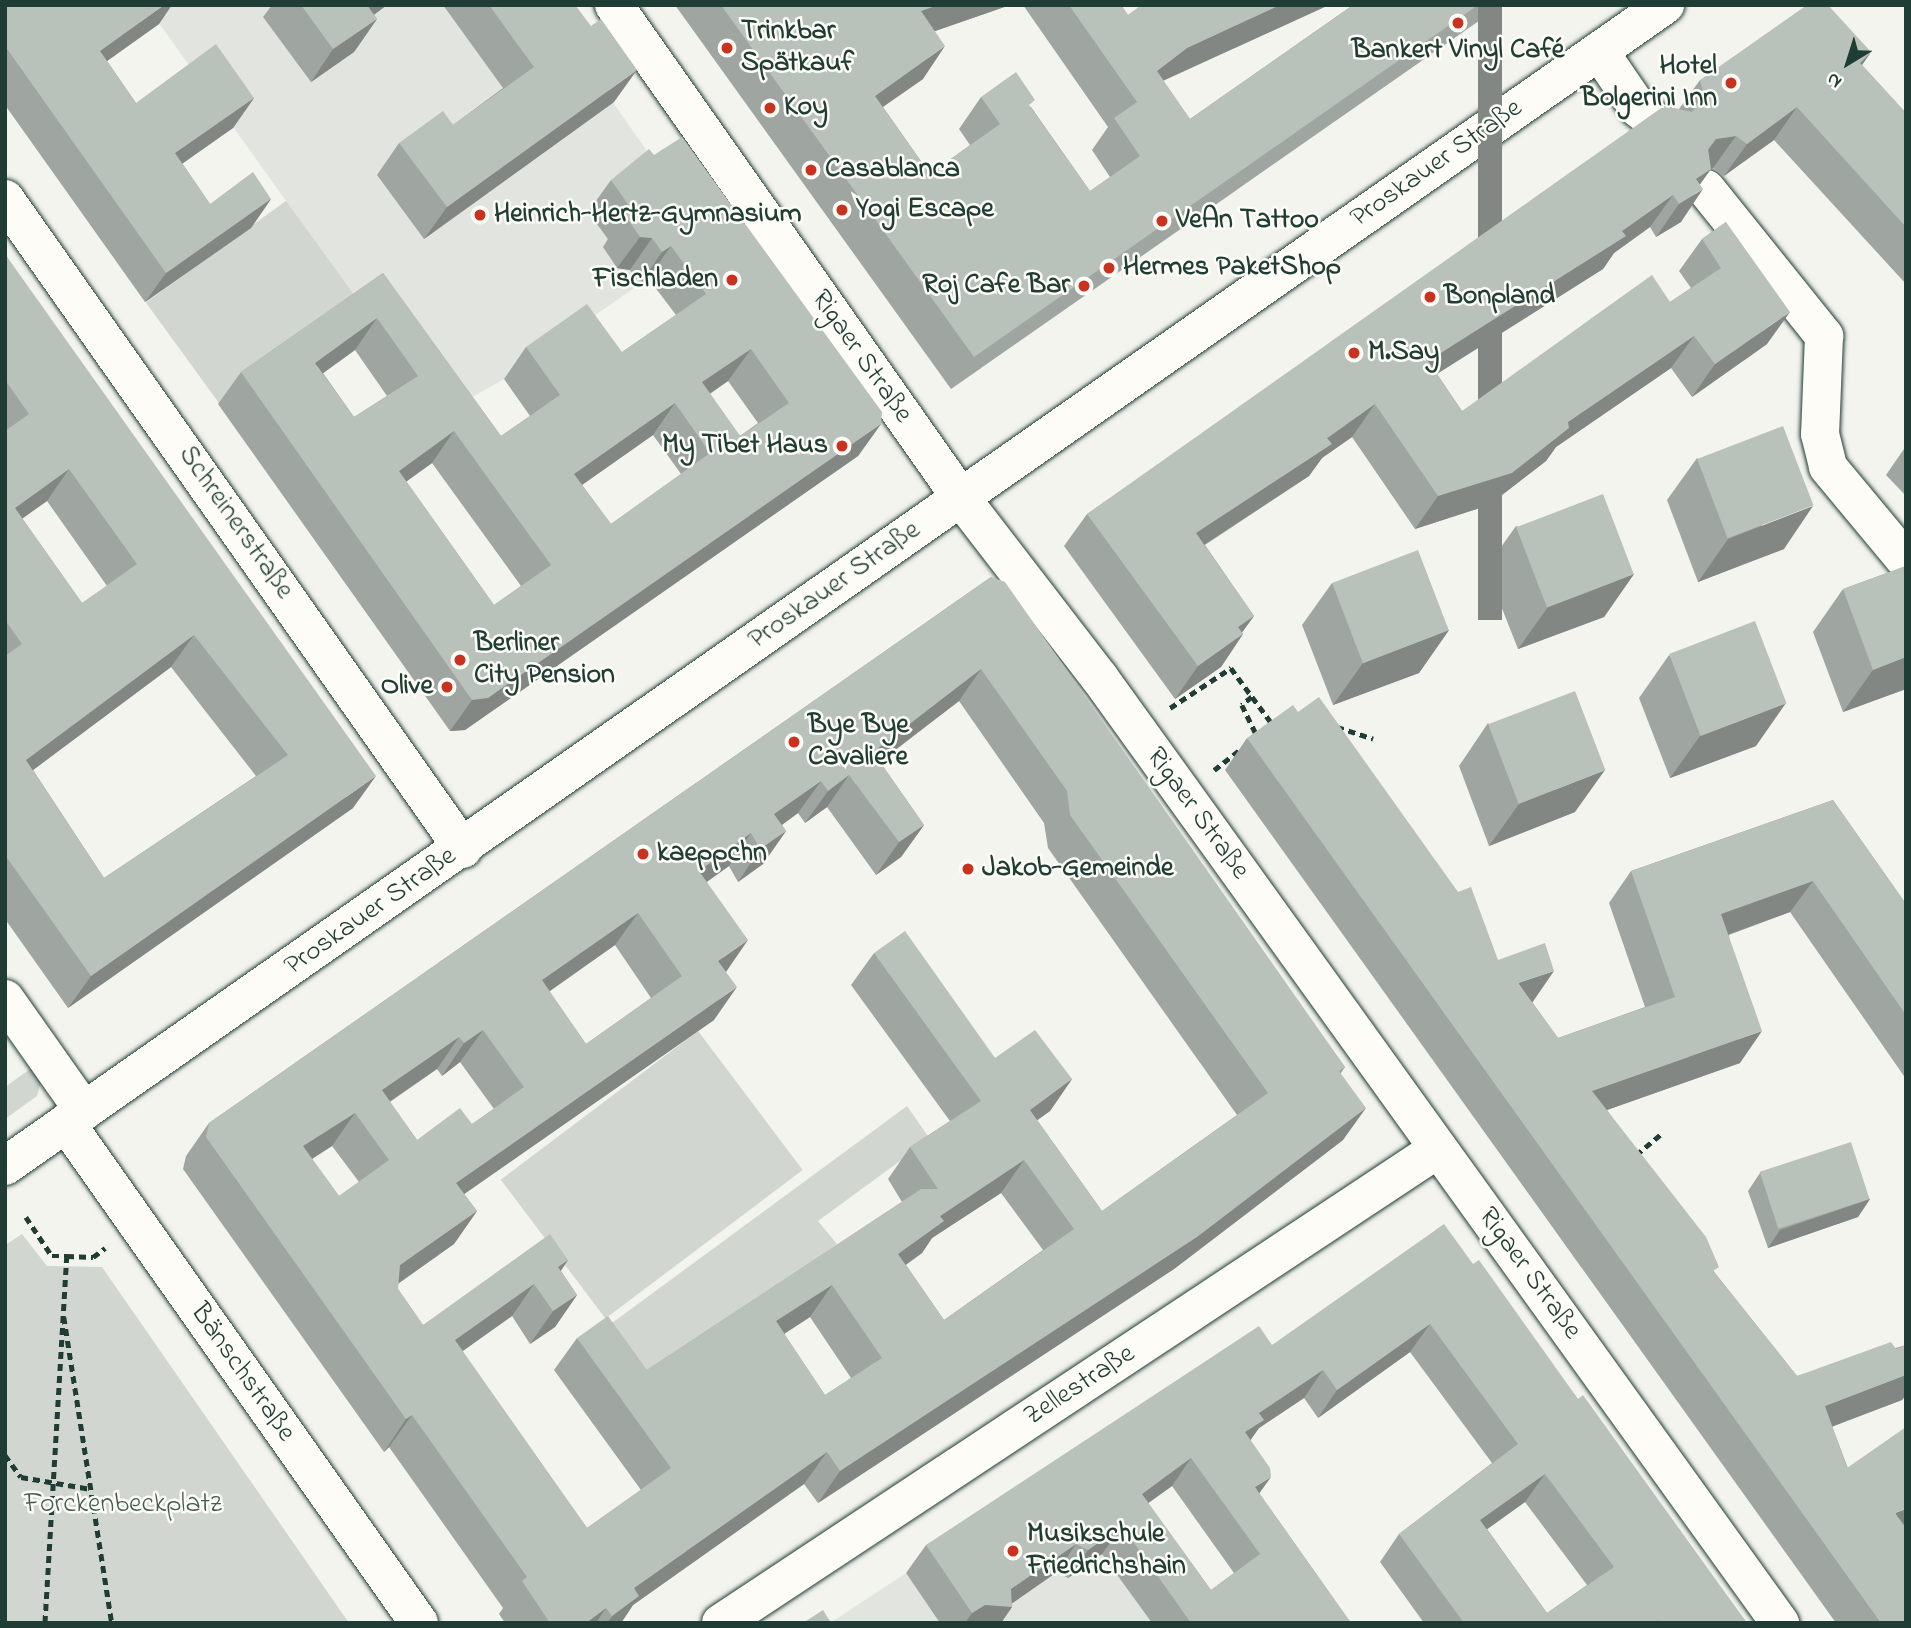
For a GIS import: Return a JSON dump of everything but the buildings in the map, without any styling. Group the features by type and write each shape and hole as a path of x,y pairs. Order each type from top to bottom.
{"street":[{"name":"Rigaer Straße","path":"614,5 961,498 1099,677 1780,1623"},
{"name":"Proskauer Straße","path":"5,1166 463,849 1665,5"},
{"path":"1599,51 1647,124"},
{"path":"1696,195 1732,227 1824,336 1820,434 1828,467 1906,561"},
{"name":"Schreinerstraße","path":"5,199 463,849"},
{"name":"Bänschstraße","path":"5,999 75,1117 419,1623"},
{"name":"Zellestraße","path":"721,1623 1438,1149"}],"path":[{"path":"1170,708 1231,668 1273,725 1280,718"},
{"path":"1213,770 1258,736 1242,705 1252,697"},
{"path":"1325,723 1373,738"},
{"path":"1626,1161 1662,1133"},
{"path":"26,1217 52,1256 93,1257 105,1248"},
{"path":"46,1623 66,1256"},
{"path":"62,1306 112,1623"},
{"path":"5,1455 21,1477 52,1485 91,1489"}],"shaded area":[{"name":"Heinrich-Hertz-Gymnasium","path":"146,5 545,5 707,237 504,379 441,415 361,305 145,302 286,201"},
{"name":"Musikschule Friedrichshain","path":"1051,1478 1152,1623 830,1623"}],"green space":[{"path":"286,201 361,305 221,406 146,303"},
{"path":"698,1031 803,1170 605,1319 501,1180"},
{"path":"33,1067 41,1082 37,1096 5,1119 5,1087"},
{"path":"907,1106 930,1139 818,1221 837,1244 634,1391 593,1337"},
{"name":"Forckenbeckplatz","path":"22,1234 47,1266 102,1267 349,1623 5,1623 5,1245"}],"place":[{"name":"Bankert Vinyl Café","path":"1458,23"},
{"name":"Trinkbar Spätkauf","path":"727,48"},
{"name":"Hotel Bolgerini Inn","path":"1731,83"},
{"name":"Koy","path":"770,108"},
{"name":"Casablanca","path":"811,170"},
{"name":"Yogi Escape","path":"842,210"},
{"name":"Heinrich-Hertz-Gymnasium","path":"480,215"},
{"name":"VeAn Tattoo","path":"1162,221"},
{"name":"Hermes PaketShop","path":"1109,268"},
{"name":"Fischladen","path":"732,280"},
{"name":"Roj Cafe Bar","path":"1084,286"},
{"name":"Bonpland","path":"1430,297"},
{"name":"M.Say","path":"1354,353"},
{"name":"My Tibet Haus","path":"842,446"},
{"name":"Berliner City Pension","path":"460,660"},
{"name":"Olive","path":"447,687"},
{"name":"Bye Bye Cavaliere","path":"794,742"},
{"name":"kaeppchn","path":"643,854"},
{"name":"Jakob-Gemeinde","path":"968,869"},
{"name":"Musikschule Friedrichshain","path":"1013,1551"}]}
